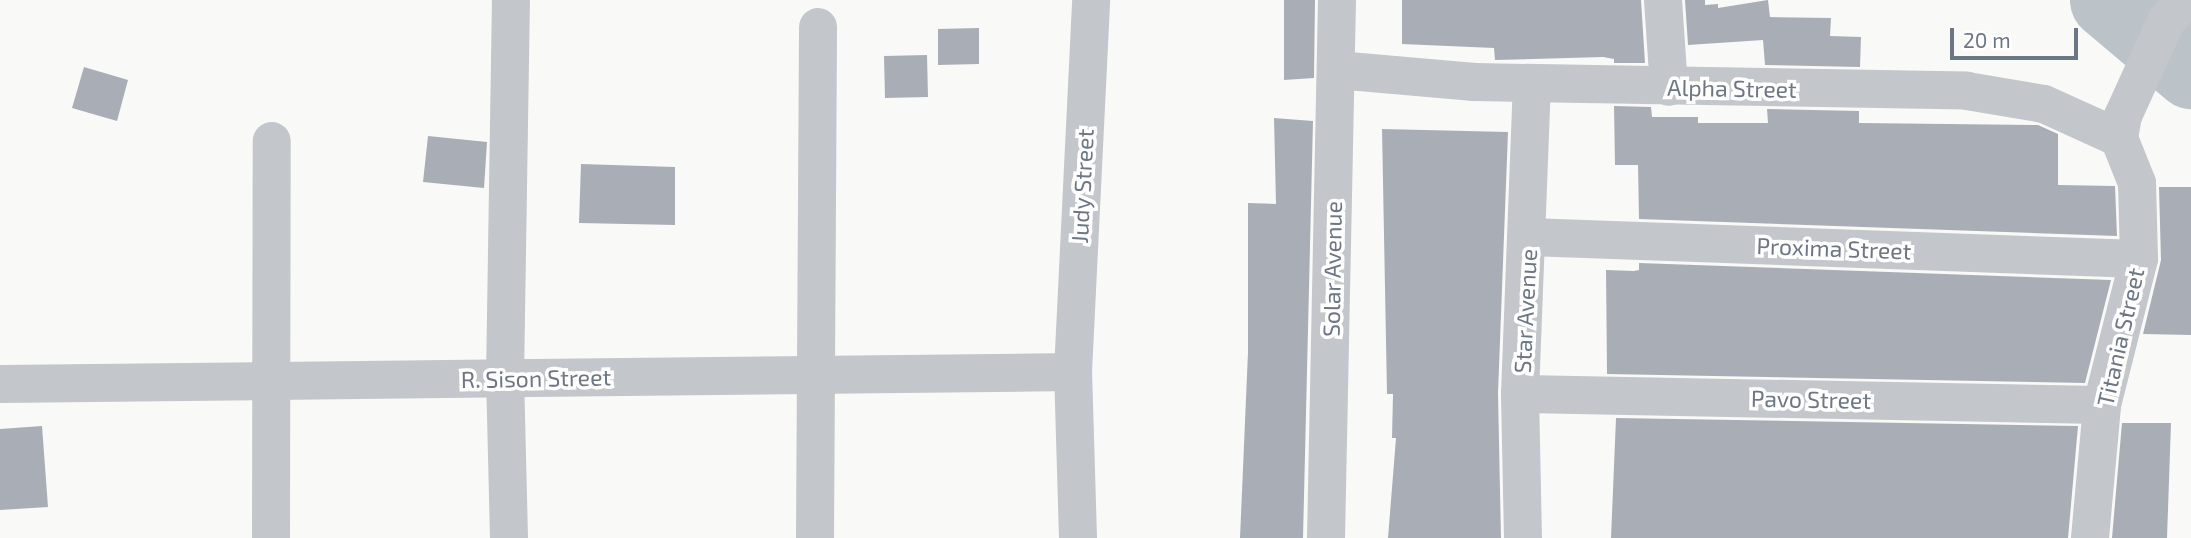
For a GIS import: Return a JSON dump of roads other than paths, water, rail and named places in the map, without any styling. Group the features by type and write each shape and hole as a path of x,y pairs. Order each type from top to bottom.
{"street":[{"path":"509,538 505,379 511,0"},
{"name":"Judy Street","path":"1078,538 1073,372 1091,0"},
{"name":"Solar Avenue","path":"1326,538 1337,70 1336,0"},
{"path":"1663,0 1669,87"},
{"path":"2121,127 2176,10"},
{"path":"814,538 818,27"},
{"name":"Alpha Street","path":"1337,70 1532,84 1968,91 2044,104 2121,127"},
{"name":"Star Avenue","path":"1523,538 1520,394 1529,237 1532,84"},
{"name":"Titania Street","path":"2090,538 2102,405 2139,259 2137,183 2121,127"},
{"path":"271,538 274,381 272,141"},
{"name":"Proxima Street","path":"1529,237 2139,259"},
{"name":"R. Sison Street","path":"0,384 505,379 815,372 1073,372"},
{"name":"Pavo Street","path":"1520,394 2102,405"}],"waterway":[{"path":"2108,0 2191,70"}]}
